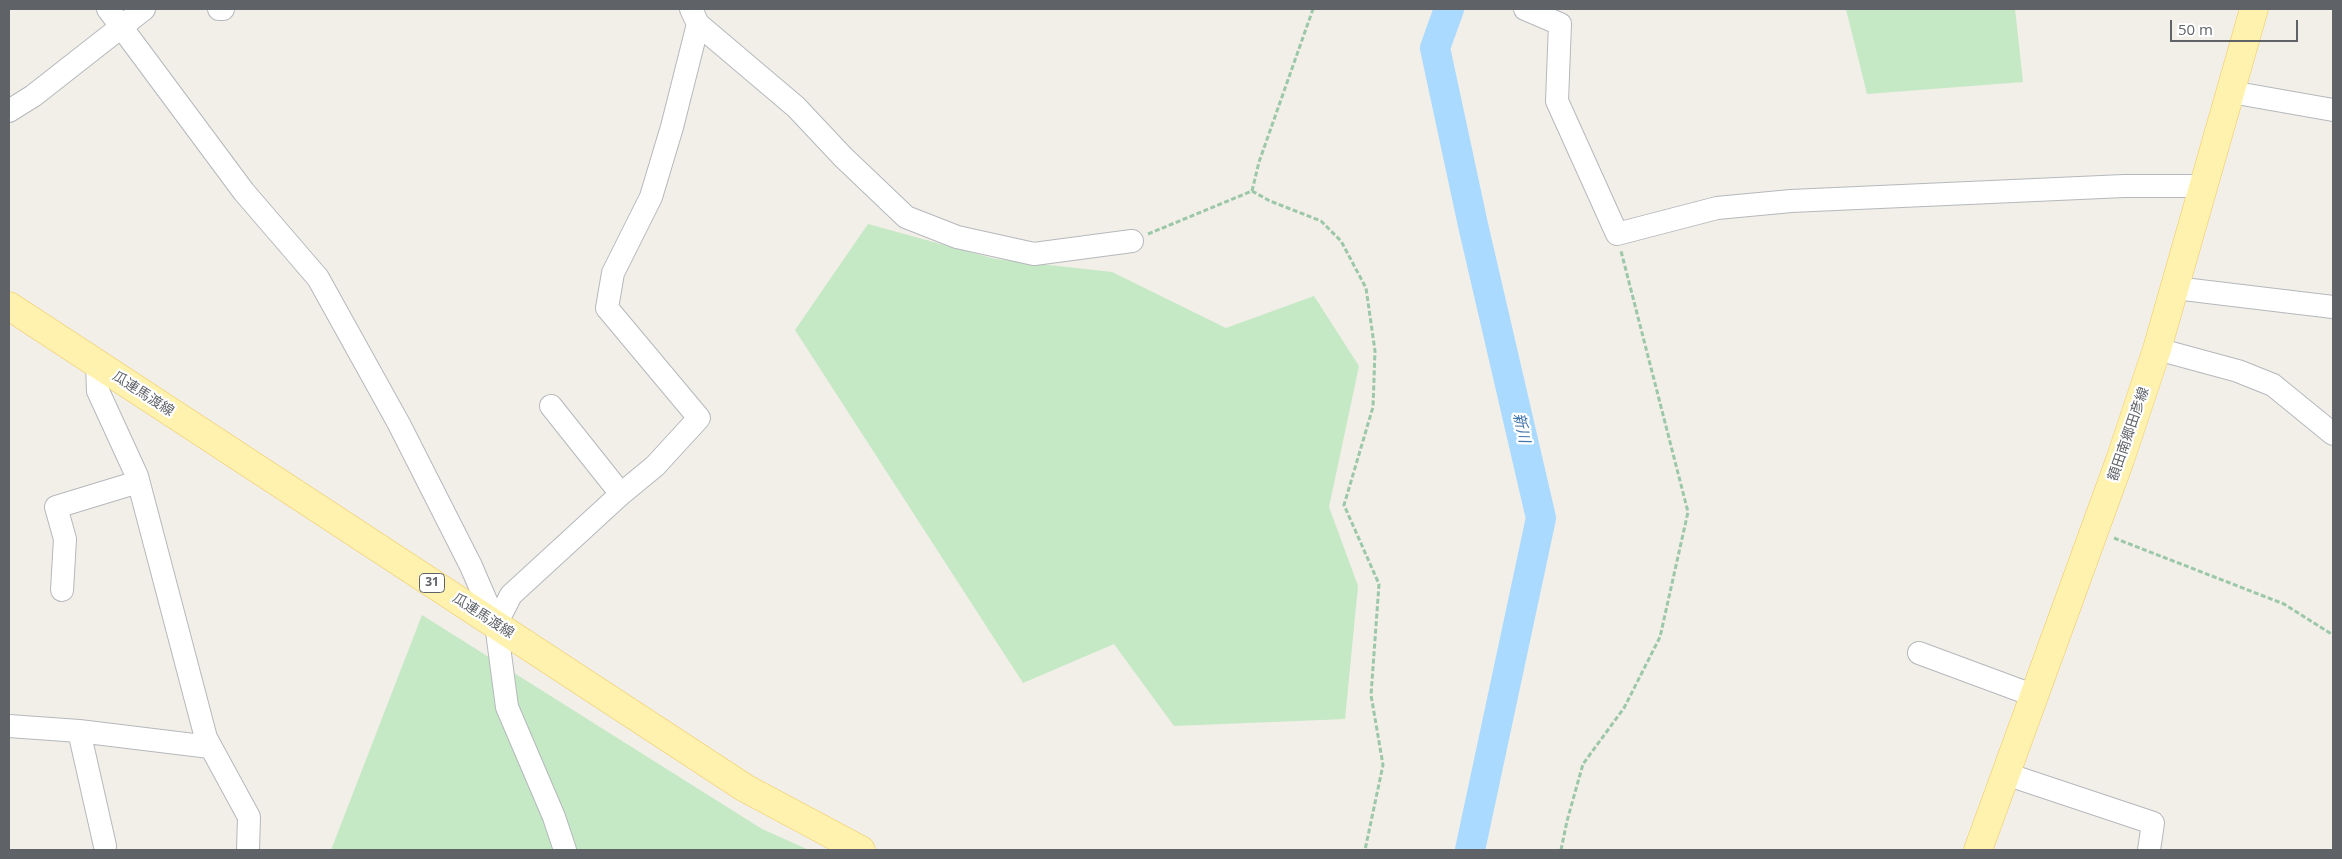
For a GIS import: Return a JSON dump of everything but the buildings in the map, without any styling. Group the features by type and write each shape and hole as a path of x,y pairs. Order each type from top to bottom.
{"main road":[{"name":"額田南郷田彦線","path":"1978,850 2095,530 2157,349 2254,9"},
{"name":"瓜連馬渡線","path":"9,306 745,788 862,850"}],"street":[{"path":"108,9 244,192 318,278 416,457 471,566 496,624 507,707 554,817 564,850"},
{"path":"9,110 33,96 144,9"},
{"path":"1525,9 1560,24 1557,101 1617,234 1717,208 1790,201 2124,186 2205,186"},
{"path":"496,624 511,596 621,494 655,466 699,418 607,308 612,273 651,197 672,127 695,16"},
{"path":"695,16 796,107 843,157 906,217 957,237 1034,254 1132,241"},
{"path":"2231,92 2333,110"},
{"path":"2175,288 2333,307"},
{"path":"2157,349 2238,371 2273,385 2333,434"},
{"path":"97,364 98,391 138,482 206,738 249,817 248,850"},
{"path":"551,406 621,494"},
{"path":"62,590 65,539 56,507 138,482"},
{"path":"1919,653 2035,696"},
{"path":"9,726 79,731 210,747"},
{"path":"79,731 105,846"},
{"path":"2006,774 2153,824 2149,850"}],"path":[{"path":"1252,191 1258,162 1313,9"},
{"path":"1132,241 1252,191"},
{"path":"1252,191 1270,201 1321,221 1341,241 1366,288 1375,351 1373,407 1344,505 1379,584 1371,695 1383,765 1365,850"},
{"path":"1561,850 1583,764 1624,708 1660,637 1688,512 1617,234"},
{"path":"2095,530 2284,604 2333,636"}],"green space":[{"path":"1846,9 2015,9 2023,82 1867,94"},
{"path":"868,224 995,259 1112,272 1226,328 1314,296 1359,366 1329,507 1358,586 1345,719 1174,726 1114,644 1023,683 795,330"},
{"path":"422,615 762,829 809,850 331,850"}],"waterway":[{"name":"新川","path":"1449,9 1435,48 1473,225 1541,518 1470,850"}]}
